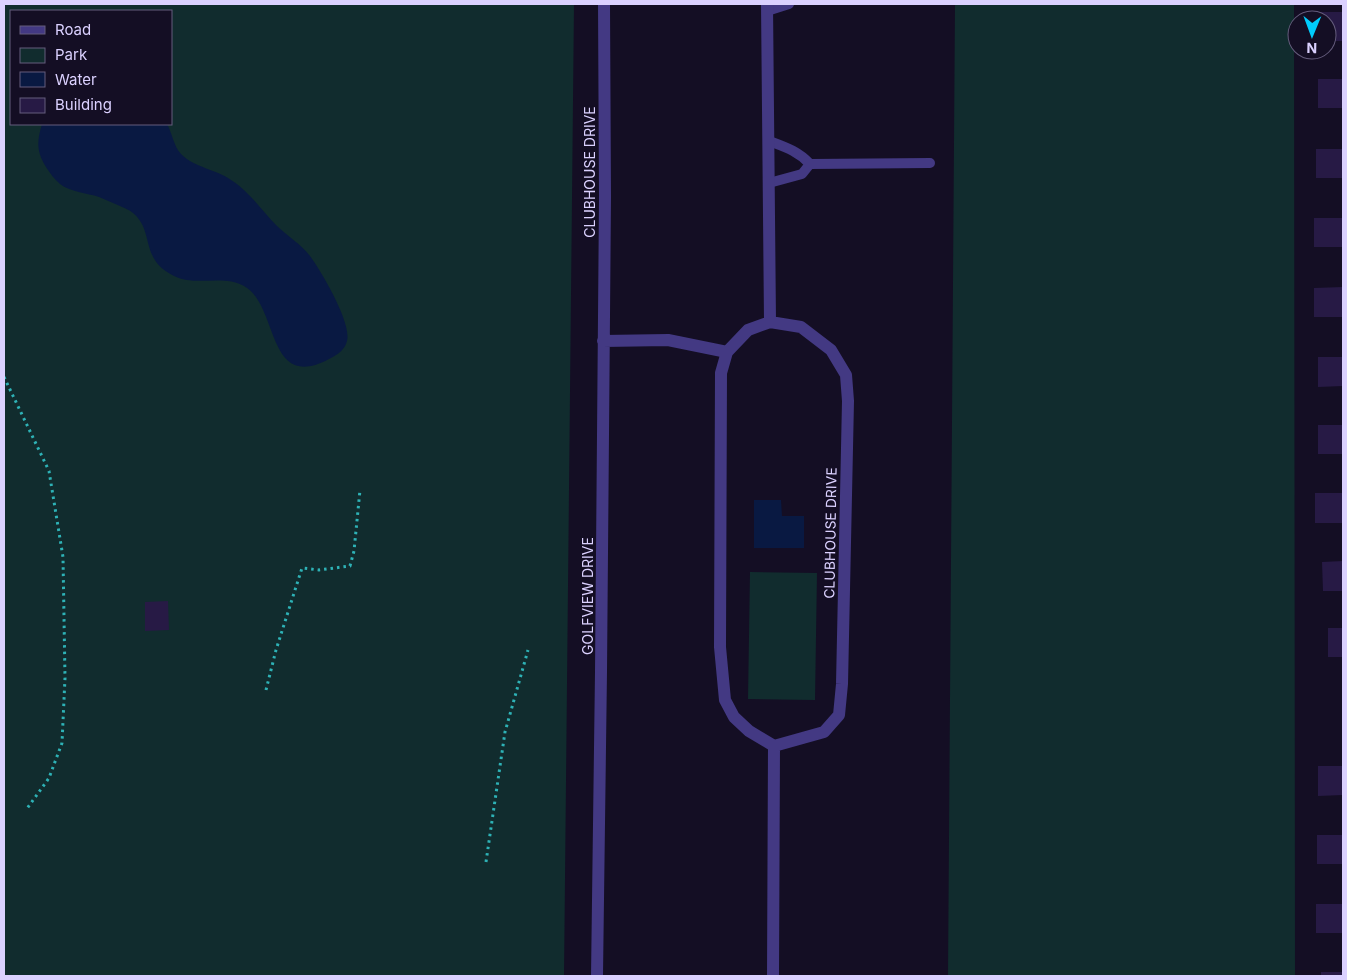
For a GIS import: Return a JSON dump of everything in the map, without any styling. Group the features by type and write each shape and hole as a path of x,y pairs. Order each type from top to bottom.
{"street":[{"name":"CLUBHOUSE DRIVE","path":"603,341 605,206 604,4"},
{"path":"767,8 770,322 748,330 727,352 721,373 720,637 725,700 734,717 739,722 749,731 774,746 773,976"},
{"name":"CLUBHOUSE DRIVE","path":"770,322 801,327 831,350 846,375 848,401 842,684 839,715 824,732 774,746"},
{"path":"603,341 668,340 727,352"},
{"name":"GOLFVIEW DRIVE","path":"597,976 603,341"}],"lane":[{"path":"767,8 789,4"},
{"path":"769,141 793,150 803,156 810,164 930,163"},
{"path":"769,183 802,174 810,164"}],"path":[{"path":"4,377 49,471 63,557 65,678 62,743 49,778 26,810"},
{"path":"266,690 276,650 302,568 319,570 350,566 354,551 360,490"},
{"path":"486,862 505,732 528,650"}],"green space":[{"path":"4,4 574,4 564,976 4,976"},
{"path":"955,4 1294,4 1294,10 1287,10 1287,60 1294,60 1295,976 948,976"},
{"path":"750,572 817,573 815,700 748,699"}],"water":[{"path":"42,125 167,125 181,154 193,162 225,176 238,185 276,225 310,256 328,285 345,322 347,341 344,347 329,359 309,366 294,365 284,356 276,342 255,296 244,286 227,281 191,281 174,276 163,269 151,253 140,220 132,212 99,197 69,189 54,178 39,151 39,136"},
{"path":"754,500 781,500 782,516 804,516 804,548 754,548"}],"building":[{"path":"1337,12 1343,12 1343,41 1337,41"},
{"path":"1318,79 1343,79 1343,108 1318,108"},
{"path":"1316,149 1343,149 1343,178 1316,178"},
{"path":"1314,218 1343,218 1343,247 1314,247"},
{"path":"1343,287 1343,317 1314,317 1314,288"},
{"path":"1318,357 1343,357 1343,386 1318,387"},
{"path":"1318,425 1343,425 1343,454 1318,454"},
{"path":"1315,493 1343,493 1343,523 1315,523"},
{"path":"1343,561 1343,591 1323,591 1322,562"},
{"path":"168,601 169,630 145,631 145,602"},
{"path":"1328,628 1343,628 1343,657 1328,657"},
{"path":"1318,766 1343,766 1343,795 1318,796"},
{"path":"1317,835 1343,835 1343,864 1317,864"},
{"path":"1316,904 1343,904 1343,933 1316,933"},
{"path":"1321,972 1343,972 1343,976 1321,976"}]}
